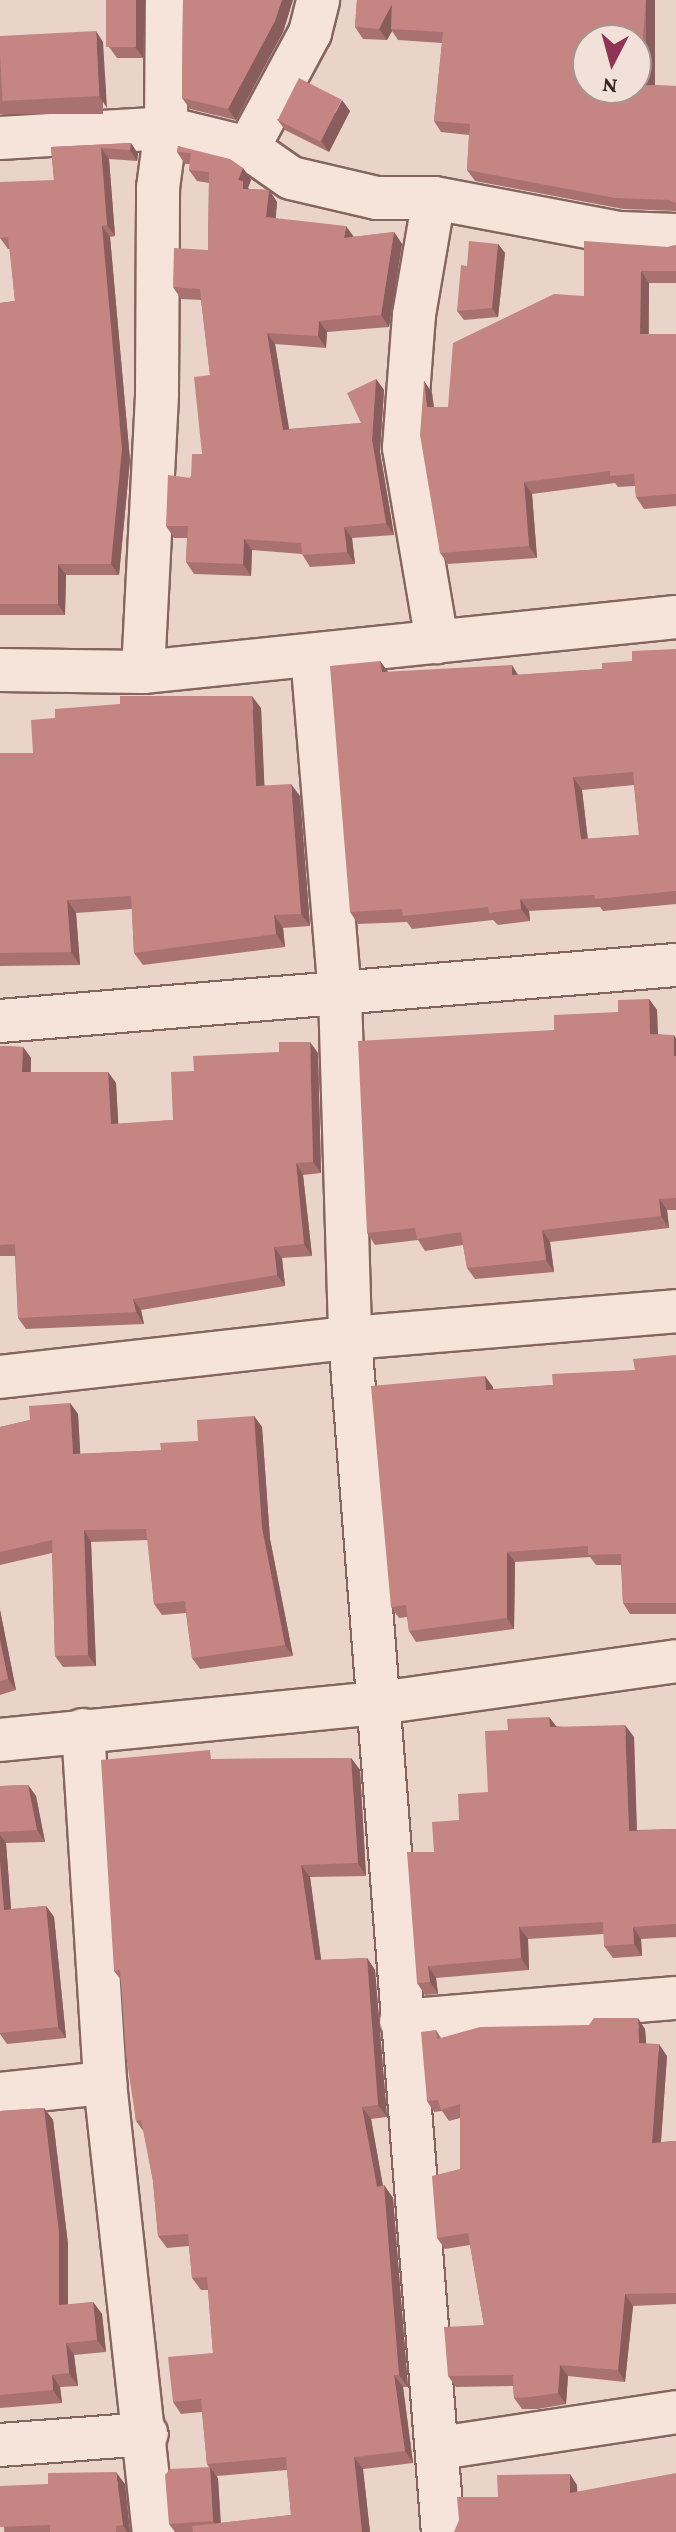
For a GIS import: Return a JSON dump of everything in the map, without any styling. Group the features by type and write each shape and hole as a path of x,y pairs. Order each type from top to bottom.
{"street":[{"path":"143,672 157,394 158,188 166,128 167,0"},
{"path":"248,148 310,33 318,0"},
{"path":"0,138 166,128 248,148 291,178 377,198 434,198 620,233 676,235"},
{"path":"434,198 416,301 404,448 437,642"},
{"path":"0,670 143,672 676,617"},
{"path":"312,655 340,994 350,1338 401,2021 439,2448 443,2532"},
{"path":"0,1021 676,965"},
{"path":"0,1377 350,1338 676,1311"},
{"path":"0,1740 379,1703 676,1661"},
{"path":"83,1730 105,2083 147,2434 154,2532"},
{"path":"401,2021 676,1998"},
{"path":"0,2094 105,2083"},
{"path":"439,2448 676,2412"},
{"path":"0,2445 147,2434"}],"building":[{"path":"106,0 136,0 136,47 106,47"},
{"path":"183,0 282,0 275,21 228,109 182,98"},
{"path":"357,0 646,0 644,24 572,24 572,104 652,104 652,85 676,86 676,203 670,200 615,198 467,170 470,124 434,121 443,32 391,29 392,4 379,29 355,27"},
{"path":"96,31 99,96 3,101 0,36"},
{"path":"299,78 342,100 320,142 278,120"},
{"path":"131,143 130,150 101,148 107,225 102,226 122,449 111,564 58,564 58,604 0,604 0,303 15,301 8,237 0,238 0,182 54,180 51,147"},
{"path":"178,146 230,159 243,168 238,180 243,181 243,189 269,190 266,217 346,226 344,238 394,232 381,315 319,321 318,336 267,333 283,430 361,423 347,393 376,379 372,440 386,523 344,527 347,552 302,555 301,543 244,539 243,564 186,562 188,526 166,526 168,475 191,478 192,454 202,454 194,377 210,375 200,289 173,287 174,248 208,250 209,172 189,170 191,153 177,152"},
{"path":"469,241 498,244 492,308 457,311 461,265 467,266"},
{"path":"584,241 676,245 676,271 641,271 640,334 676,334 676,494 636,497 634,474 610,476 610,471 524,482 529,546 440,553 420,435 424,381 427,407 448,407 453,343 554,294 584,296"},
{"path":"676,649 676,891 595,899 594,895 520,899 521,909 489,913 488,907 403,916 402,909 350,912 330,666 380,661 382,672 512,665 512,675 602,669 602,663 632,661 632,651","holes":["633,772 639,835 581,839 573,777"]},
{"path":"120,696 252,696 256,786 291,784 301,914 274,915 276,934 134,953 131,896 67,900 71,952 0,953 0,753 33,753 31,720 55,718 55,709 120,704"},
{"path":"649,999 650,1034 674,1035 676,1056 676,1198 659,1199 661,1216 542,1230 546,1260 467,1268 461,1232 417,1239 415,1228 367,1233 358,1041 554,1030 554,1015 618,1012 618,1000"},
{"path":"279,1042 310,1042 313,1162 296,1163 304,1244 274,1247 277,1275 133,1299 136,1312 18,1318 15,1244 0,1245 0,1046 23,1047 22,1072 108,1072 111,1124 173,1120 171,1072 194,1071 193,1056 279,1052"},
{"path":"676,1355 676,1603 623,1603 621,1554 588,1555 588,1546 507,1552 507,1618 409,1631 406,1605 391,1607 371,1386 485,1376 486,1390 553,1385 552,1374 635,1370 633,1359"},
{"path":"70,1403 73,1454 161,1450 160,1443 198,1441 197,1420 254,1416 262,1528 285,1645 192,1658 185,1601 154,1604 146,1529 84,1530 88,1655 55,1656 52,1540 0,1552 0,1427 30,1420 29,1406"},
{"path":"0,1640 8,1679 0,1681"},
{"path":"549,1717 550,1727 625,1725 629,1831 676,1829 676,1924 633,1927 634,1944 604,1946 603,1922 519,1927 521,1958 428,1966 430,1982 417,1983 407,1852 434,1852 432,1822 459,1820 458,1794 488,1792 485,1731 508,1730 507,1719"},
{"path":"210,1750 211,1759 351,1758 358,1863 301,1865 315,1960 367,1958 378,2105 362,2107 377,2187 384,2185 399,2375 394,2375 405,2451 354,2457 362,2532 193,2532 192,2526 291,2515 286,2457 207,2464 201,2399 173,2402 168,2357 213,2353 207,2277 192,2278 188,2234 158,2236 153,2181 141,2120 136,2121 126,2055 120,1970 114,1971 101,1760"},
{"path":"28,1785 37,1830 0,1832 0,1786"},
{"path":"0,1862 4,1910 46,1906 58,2027 0,2033"},
{"path":"594,2018 638,2018 639,2043 659,2044 652,2143 676,2141 676,2293 625,2294 618,2370 560,2365 558,2393 514,2398 513,2375 448,2376 444,2327 484,2325 468,2233 437,2238 432,2176 460,2169 460,2104 441,2110 438,2100 427,2101 421,2032 436,2030 437,2039 480,2027 589,2025"},
{"path":"44,2108 59,2232 59,2305 93,2302 97,2340 66,2343 69,2373 52,2375 53,2390 0,2395 0,2111"},
{"path":"210,2467 213,2521 169,2524 165,2475 170,2469"},
{"path":"116,2472 123,2525 116,2526 116,2532 50,2532 50,2525 0,2527 0,2486 48,2484 48,2473"},
{"path":"676,2473 676,2532 454,2532 459,2520 457,2497 498,2497 497,2475 570,2474 570,2493"}]}
